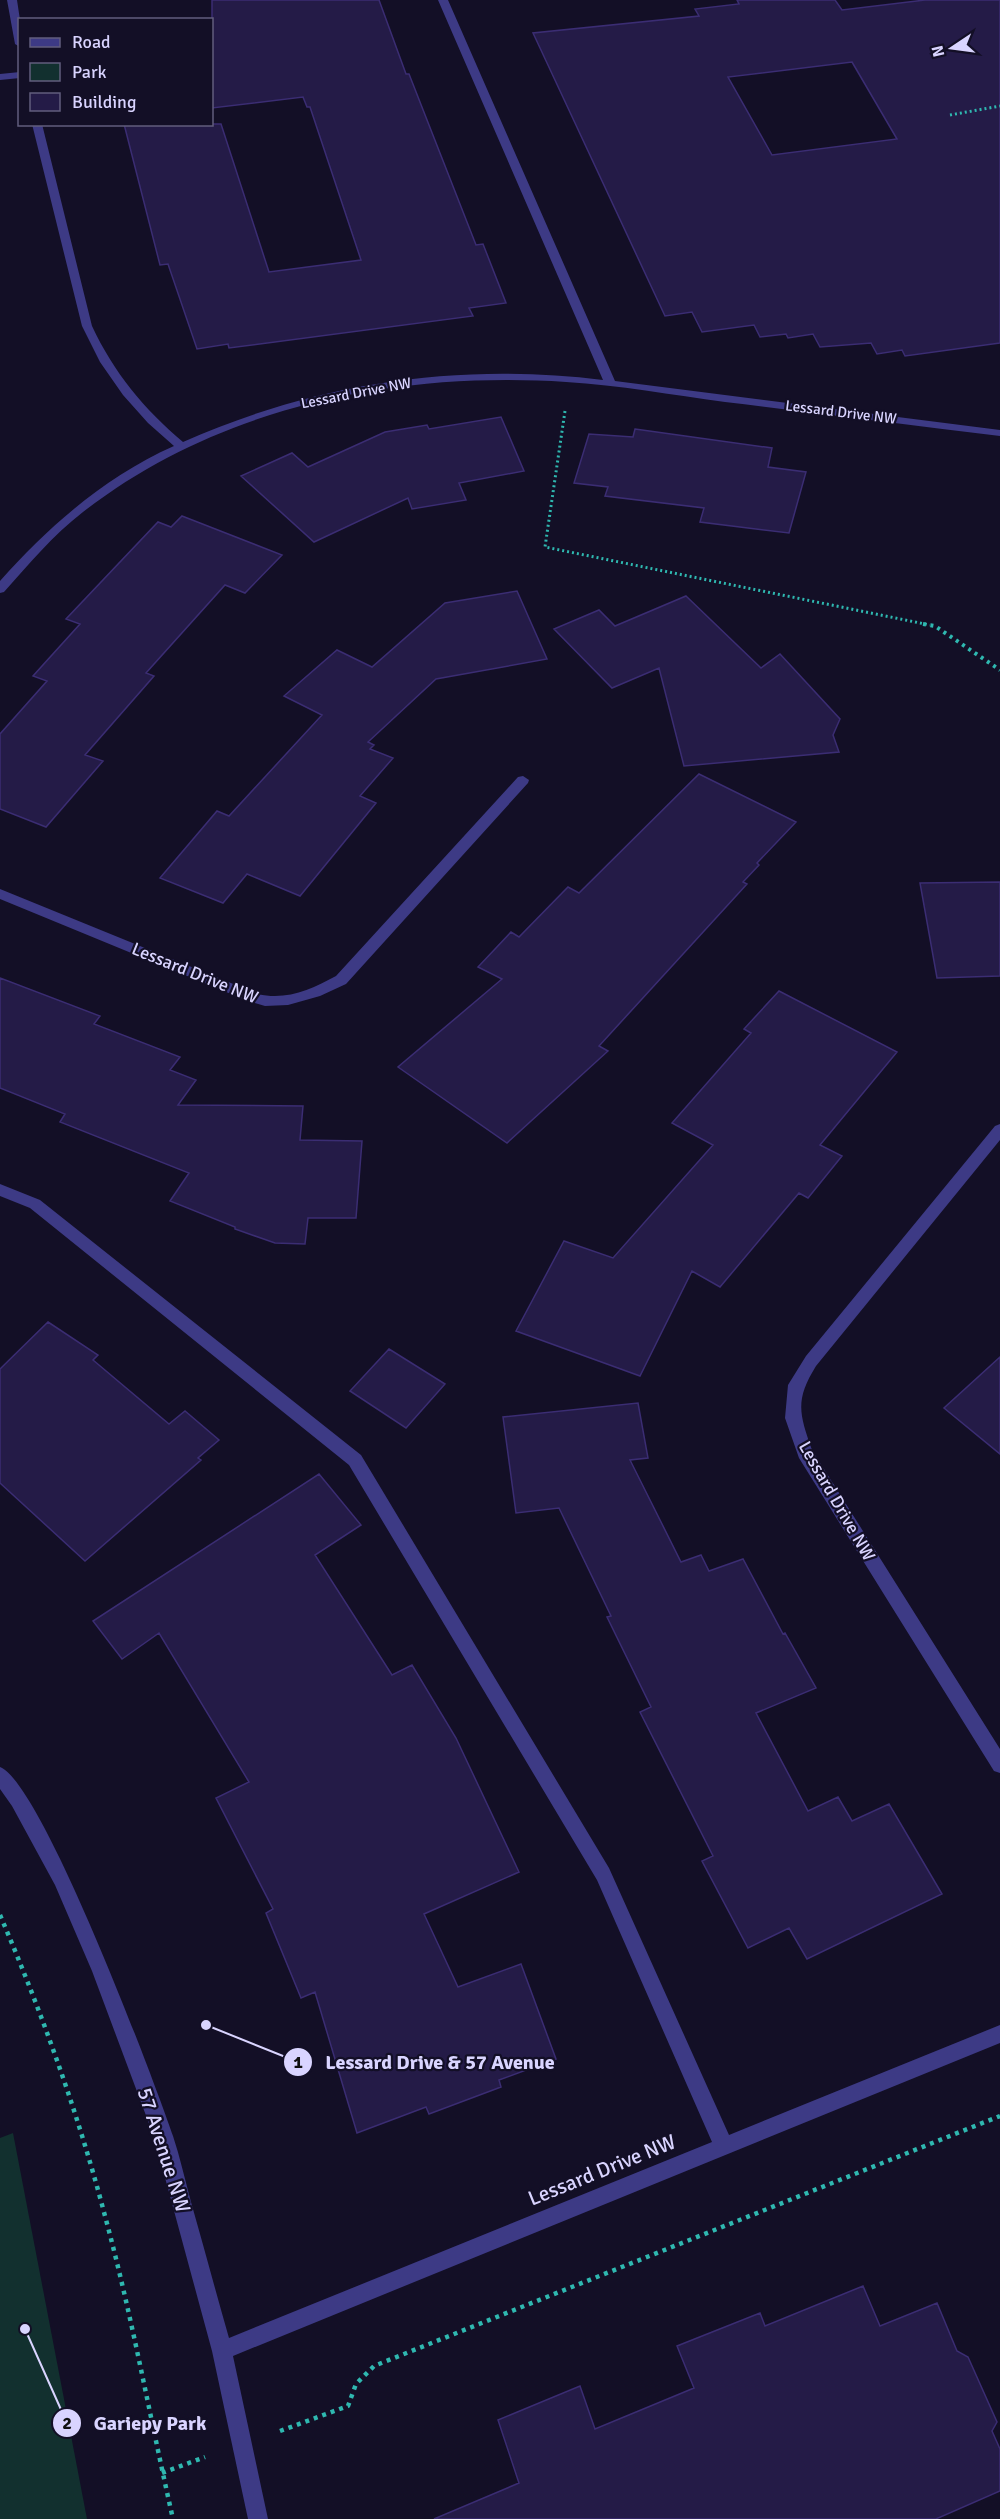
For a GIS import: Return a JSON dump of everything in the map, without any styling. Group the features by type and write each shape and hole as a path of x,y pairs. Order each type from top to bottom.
{"street":[{"path":"12,0 18,33"},
{"path":"443,0 610,383"},
{"path":"0,77 18,75"},
{"path":"37,126 87,326 96,346 106,367 123,390 153,423 182,447"},
{"name":"Lessard Drive NW","path":"0,589 17,567 79,508 137,471 182,447 242,422 294,405 383,385 470,378 569,379 1000,433"},
{"name":"Lessard Drive NW","path":"0,894 237,992 267,1001 294,999 320,992 341,980 524,780"},
{"name":"Lessard Drive NW","path":"1000,1130 811,1361 796,1385 793,1418 805,1453 1000,1765"},
{"path":"0,1190 35,1204 355,1460 603,1874 724,2146"},
{"name":"57 Avenue NW","path":"0,1775 18,1800 61,1879 100,1969 164,2137 222,2351 258,2519"},
{"name":"Lessard Drive NW","path":"222,2351 1000,2034"}],"path":[{"path":"950,115 1000,106"},
{"path":"569,379 545,547 935,626 1000,670"},
{"path":"0,1915 26,1975 94,2173 173,2519"},
{"path":"318,2417 348,2406 350,2394 360,2378 374,2366 1000,2116"},
{"path":"162,2473 196,2460"}],"green space":[{"path":"13,2133 87,2519 0,2519 0,2138"}],"building":[{"path":"212,0 379,0 406,74 409,74 476,245 483,244 506,303 469,308 473,316 229,348 228,344 197,349 168,264 160,265 125,126 213,126 213,124 221,124 269,272 361,260 310,107 307,107 303,97 213,108"},
{"path":"737,0 835,0 842,10 925,0 1000,0 1000,343 905,356 902,350 877,354 871,343 820,347 813,334 788,338 786,334 760,337 754,325 702,332 692,312 665,316 533,33 699,16 695,9 739,4","holes":["852,62 897,139 772,155 728,77"]},
{"path":"501,417 524,471 459,483 466,500 412,509 408,498 314,542 241,476 292,453 308,467 385,432 427,425 429,429"},
{"path":"635,429 772,448 768,467 806,472 789,533 700,522 704,508 605,496 608,487 574,483 589,434 633,437"},
{"path":"182,516 282,555 245,593 225,585 146,673 154,676 85,755 103,761 46,827 0,809 0,734 47,681 33,676 80,624 66,619 158,522 171,527"},
{"path":"517,591 547,659 436,679 368,742 374,745 370,749 393,758 360,796 376,803 300,896 247,874 223,903 160,878 217,811 229,816 322,715 284,696 337,650 372,667 445,603"},
{"path":"686,596 761,668 780,654 840,719 833,735 839,752 684,766 659,668 612,688 554,629 599,610 615,626"},
{"path":"699,774 796,822 757,863 759,865 743,882 747,884 599,1046 608,1051 507,1143 398,1067 502,979 478,967 511,932 519,937 568,887 579,893"},
{"path":"1000,882 1000,976 937,978 920,883"},
{"path":"0,978 100,1016 94,1024 180,1057 170,1070 196,1080 178,1105 303,1106 300,1140 362,1141 356,1218 308,1218 305,1244 275,1243 235,1229 235,1227 170,1201 189,1173 60,1122 65,1114 0,1088"},
{"path":"779,991 897,1052 820,1145 842,1156 808,1198 799,1193 720,1287 692,1271 640,1376 516,1331 564,1241 613,1258 713,1145 672,1123 751,1033 744,1029"},
{"path":"48,1322 98,1355 93,1360 169,1424 185,1411 219,1440 198,1458 201,1460 85,1561 0,1483 0,1369"},
{"path":"389,1349 445,1384 406,1428 350,1391"},
{"path":"1000,1357 1000,1454 944,1408"},
{"path":"638,1403 648,1458 630,1460 681,1562 701,1555 709,1571 743,1559 783,1634 785,1633 816,1688 756,1713 808,1811 838,1797 852,1821 889,1804 942,1894 807,1959 789,1928 748,1948 702,1861 713,1856 640,1712 651,1707 607,1617 611,1616 559,1508 516,1513 503,1417"},
{"path":"319,1474 361,1525 315,1555 392,1675 412,1665 456,1738 519,1872 424,1914 458,1987 521,1964 556,2059 499,2080 501,2087 429,2114 426,2107 357,2133 315,1992 301,1998 266,1913 273,1909 216,1798 249,1782 159,1633 122,1659 93,1621"},
{"path":"863,2286 880,2326 937,2303 957,2351 968,2357 997,2422 992,2431 1000,2449 1000,2491 936,2519 434,2519 519,2483 498,2420 580,2386 595,2429 694,2388 677,2346 760,2313 765,2326"}],"place":[{"name":"Lessard Drive & 57 Avenue","path":"206,2025"},
{"name":"Gariepy Park","path":"25,2329"}]}
